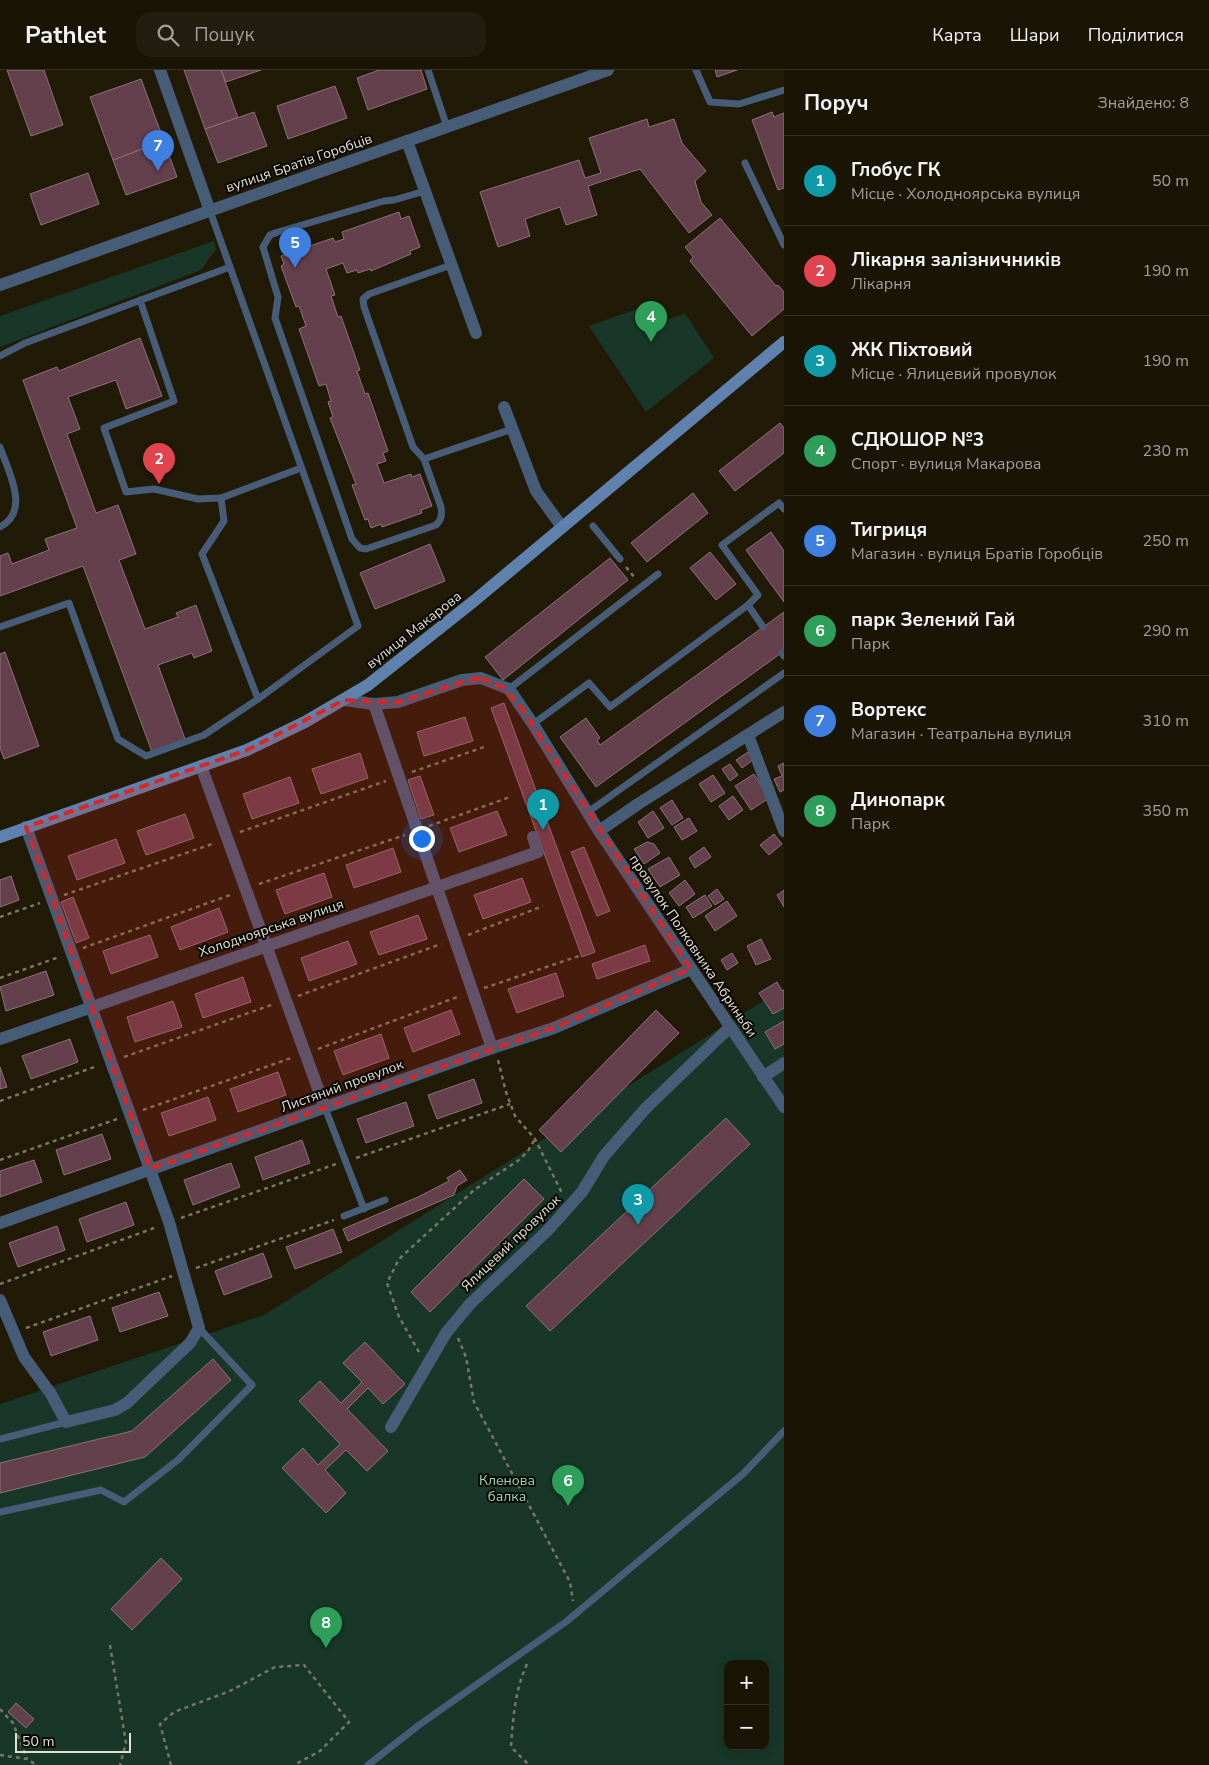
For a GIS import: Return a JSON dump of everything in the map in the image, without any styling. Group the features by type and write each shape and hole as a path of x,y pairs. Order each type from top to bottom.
{"street":[{"path":"160,70 210,211"},
{"name":"вулиця Братів Горобців","path":"0,285 608,70"},
{"path":"407,141 476,333"},
{"name":"вулиця Макарова","path":"0,837 277,737 344,700 396,665 784,342"},
{"path":"504,407 536,491 562,527"},
{"path":"344,700 374,704 398,702 471,679 481,678 509,689"},
{"name":"провулок Полковника Абриньби","path":"509,689 533,724 599,831 729,1028 784,1107"},
{"path":"374,704 492,1048"},
{"path":"599,831 784,712"},
{"path":"748,734 784,831"},
{"path":"201,766 325,1108"},
{"path":"0,1300 24,1357 51,1394 66,1422 115,1410 127,1403 190,1343 200,1328 169,1222 128,1115 26,827"},
{"name":"Холодноярська вулиця","path":"0,1039 538,852 533,837"},
{"name":"Листяний провулок","path":"0,1223 492,1048 554,1028 691,969"},
{"name":"Ялицевий провулок","path":"391,1427 426,1367 453,1325 470,1304 568,1209 582,1192 604,1156 640,1114 729,1028"},
{"path":"763,1077 784,1063"}],"lane":[{"path":"428,70 447,127"},
{"path":"696,70 710,102 739,104 784,90"},
{"path":"745,163 784,245"},
{"path":"425,191 394,200 384,200 278,232 270,235 263,247 278,297 276,318 352,540 356,545 366,549 436,525 442,515 424,459 413,447 364,307 363,299 368,294 451,265"},
{"path":"0,627 69,603 118,739 146,756 204,735 258,700 358,626 210,211"},
{"path":"0,356 25,343 230,267"},
{"path":"140,300 174,400 104,428 126,492 154,489 198,499 221,498 301,468"},
{"path":"424,459 512,429"},
{"path":"0,447 17,497 15,511 7,524 0,527"},
{"path":"221,498 224,521 202,554 258,700"},
{"path":"533,724 589,683 610,707 748,605 758,595 722,545 779,503 784,509"},
{"path":"593,526 620,559"},
{"path":"509,689 658,574"},
{"path":"748,605 763,627"},
{"path":"588,812 784,673"},
{"path":"325,1108 364,1209"},
{"path":"344,1216 385,1200"},
{"path":"0,1512 101,1490 124,1502 179,1459 252,1385 200,1328"},
{"path":"0,1439 66,1422"},
{"path":"368,1765 419,1725 580,1612 743,1474 784,1431"}],"path":[{"path":"620,559 642,588"},
{"path":"0,917 484,747"},
{"path":"0,1160 579,956"},
{"path":"492,1048 497,1053 510,1104 516,1116 535,1139 568,1209"},
{"path":"0,1284 169,1222 510,1104"},
{"path":"426,1367 399,1317 387,1283 399,1259 474,1190 519,1160 528,1151 535,1139"},
{"path":"453,1325 466,1356 474,1402 570,1582 572,1600 580,1612"},
{"path":"530,1765 511,1746 514,1708 520,1677 537,1642"},
{"path":"110,1645 126,1743 120,1765"},
{"path":"172,1765 160,1724 174,1712 230,1692 275,1668 304,1665 349,1722 320,1751 294,1765"},
{"path":"0,1709 13,1723 27,1759"},
{"path":"0,1755 27,1759 36,1765"}],"highlighted area":[{"path":"481,678 503,687 522,708 691,969 554,1028 150,1169 26,827 247,750 344,700 398,702 471,679"}],"green space":[{"path":"214,241 216,249 201,270 0,347 0,316"},
{"path":"651,304 662,322 685,313 714,358 646,412 589,326"},
{"name":"Кленова балка","path":"784,988 784,1765 0,1765 0,1404 264,1315"}],"building":[{"path":"7,70 44,70 63,125 31,136"},
{"path":"184,70 221,70 238,118 205,129"},
{"path":"221,70 261,70 226,82"},
{"path":"379,70 421,70 427,89 368,110 357,78"},
{"path":"715,70 737,70 717,77"},
{"path":"141,79 164,141 113,160 90,97"},
{"path":"335,86 347,118 288,139 277,106"},
{"path":"254,112 267,146 218,163 205,129"},
{"path":"772,112 774,117 784,113 784,188 778,190 752,120"},
{"path":"647,119 649,127 674,119 682,143 706,171 695,181 701,202 712,215 689,233 640,169 588,186 597,215 566,225 560,207 525,219 530,236 498,247 480,192 579,160 585,178 601,173 589,138"},
{"path":"164,141 177,177 126,195 113,160"},
{"path":"88,173 99,204 41,225 30,194"},
{"path":"399,212 401,219 409,216 420,247 410,251 411,254 371,271 370,269 358,273 357,270 347,273 343,263 326,269 335,295 331,296 338,317 341,316 360,370 357,371 365,394 368,393 388,451 383,453 386,461 377,464 384,483 411,474 412,477 420,474 432,506 421,510 422,513 382,527 381,524 371,528 368,519 365,520 352,485 356,484 330,418 333,417 328,402 331,401 326,384 319,386 299,329 306,326 299,306 296,307 281,266 284,264 281,256 333,238 335,242 344,239 342,232"},
{"path":"720,218 776,286 778,285 784,292 784,309 752,336 690,261 693,257 685,247"},
{"path":"140,338 162,396 126,409 116,380 68,397 80,429 67,434 96,513 118,505 136,554 119,560 145,629 178,617 176,613 196,605 212,651 194,658 192,653 158,665 185,739 152,752 83,566 0,596 0,556 8,553 12,564 49,550 45,539 77,528 23,380 57,367 59,371"},
{"path":"780,423 784,428 784,453 735,491 719,471"},
{"path":"693,493 708,513 647,562 631,543"},
{"path":"771,532 784,551 784,602 746,550"},
{"path":"430,544 445,581 375,609 360,573"},
{"path":"710,552 736,584 716,600 690,568"},
{"path":"610,558 628,580 503,680 485,657"},
{"path":"784,612 784,651 596,787 560,737 586,718 600,738 597,740 600,745"},
{"path":"5,652 39,746 4,759 0,748 0,654"},
{"path":"504,703 595,952 582,957 491,708"},
{"path":"465,717 473,741 424,756 417,732"},
{"path":"748,752 753,760 742,768 736,760"},
{"path":"360,753 368,778 321,794 312,769"},
{"path":"784,763 784,790 780,792 774,779 782,776 778,766"},
{"path":"730,764 738,775 730,781 722,769"},
{"path":"754,774 769,798 751,810 735,786"},
{"path":"713,775 725,793 711,802 699,784"},
{"path":"420,776 434,815 421,819 408,780"},
{"path":"290,777 299,803 252,819 243,794"},
{"path":"733,796 743,810 729,820 719,806"},
{"path":"672,800 683,818 672,825 660,808"},
{"path":"497,811 507,835 459,852 450,828"},
{"path":"653,811 664,828 648,838 638,822"},
{"path":"185,814 194,838 146,855 137,831"},
{"path":"689,818 697,831 682,840 674,827"},
{"path":"774,834 782,844 769,855 760,845"},
{"path":"116,839 125,863 77,880 68,856"},
{"path":"647,842 654,844 660,853 644,864 634,849"},
{"path":"584,847 610,911 597,916 571,852"},
{"path":"704,847 711,857 695,868 689,858"},
{"path":"393,848 401,872 354,888 346,865"},
{"path":"669,857 680,875 660,887 648,869"},
{"path":"324,873 332,897 285,914 276,890"},
{"path":"11,876 19,900 0,907 0,880"},
{"path":"522,878 531,902 483,919 474,895"},
{"path":"685,880 695,894 679,906 669,893"},
{"path":"717,889 724,899 715,905 708,896"},
{"path":"784,890 784,907 777,895"},
{"path":"705,895 712,906 693,918 686,907"},
{"path":"73,897 89,938 76,943 61,902"},
{"path":"727,901 737,916 715,931 705,916"},
{"path":"219,908 228,932 180,950 171,927"},
{"path":"418,915 427,939 379,955 370,932"},
{"path":"150,935 158,957 111,974 103,951"},
{"path":"761,939 771,959 756,965 747,946"},
{"path":"348,941 357,964 309,981 301,958"},
{"path":"645,945 650,961 597,979 592,964"},
{"path":"732,953 738,963 727,970 721,960"},
{"path":"46,971 54,995 6,1011 0,987"},
{"path":"556,973 564,996 517,1013 508,989"},
{"path":"243,977 251,1002 203,1018 195,994"},
{"path":"777,982 782,991 784,990 784,1008 773,1014 759,993"},
{"path":"173,1001 182,1027 135,1042 127,1017"},
{"path":"451,1010 460,1034 413,1052 404,1028"},
{"path":"656,1010 679,1033 561,1152 539,1130"},
{"path":"784,1021 784,1044 775,1049 765,1032"},
{"path":"381,1034 389,1058 343,1075 334,1051"},
{"path":"70,1039 78,1062 31,1079 22,1056"},
{"path":"0,1067 7,1087 0,1089"},
{"path":"278,1072 286,1095 238,1112 230,1089"},
{"path":"474,1079 482,1103 437,1119 428,1095"},
{"path":"208,1097 216,1120 169,1136 161,1113"},
{"path":"406,1102 414,1126 366,1143 357,1119"},
{"path":"726,1118 750,1144 550,1331 526,1306"},
{"path":"102,1134 111,1159 64,1175 56,1150"},
{"path":"302,1140 310,1163 263,1180 255,1157"},
{"path":"34,1160 42,1182 0,1197 0,1171"},
{"path":"231,1163 240,1187 193,1205 184,1180"},
{"path":"460,1170 467,1180 457,1186 454,1195 348,1241 343,1229 418,1197 449,1181 447,1178"},
{"path":"524,1179 544,1199 430,1312 411,1292"},
{"path":"126,1202 134,1225 87,1242 79,1219"},
{"path":"57,1226 65,1250 18,1267 9,1243"},
{"path":"333,1229 342,1252 295,1269 286,1247"},
{"path":"263,1253 272,1277 224,1295 215,1271"},
{"path":"159,1292 168,1316 120,1332 112,1308"},
{"path":"90,1316 98,1340 51,1356 43,1332"},
{"path":"365,1342 405,1384 383,1404 368,1388 347,1409 388,1451 367,1471 346,1450 325,1470 346,1493 326,1513 282,1468 303,1448 318,1465 340,1444 299,1401 320,1381 341,1403 362,1382 343,1363"},
{"path":"213,1359 231,1380 145,1457 0,1493 0,1463 132,1431"},
{"path":"161,1558 182,1579 132,1630 111,1609"},
{"path":"16,1703 34,1719 26,1728 8,1712"}],"place":[{"name":"Вортекс","path":"158,171"},
{"name":"Тигриця","path":"295,268"},
{"name":"СДЮШОР №3","path":"651,342"},
{"name":"Лікарня залізничників","path":"159,484"},
{"name":"Глобус ГК","path":"543,830"},
{"name":"ЖК Піхтовий","path":"638,1225"},
{"name":"парк Зелений Гай","path":"568,1506"},
{"name":"Динопарк","path":"326,1648"}]}
